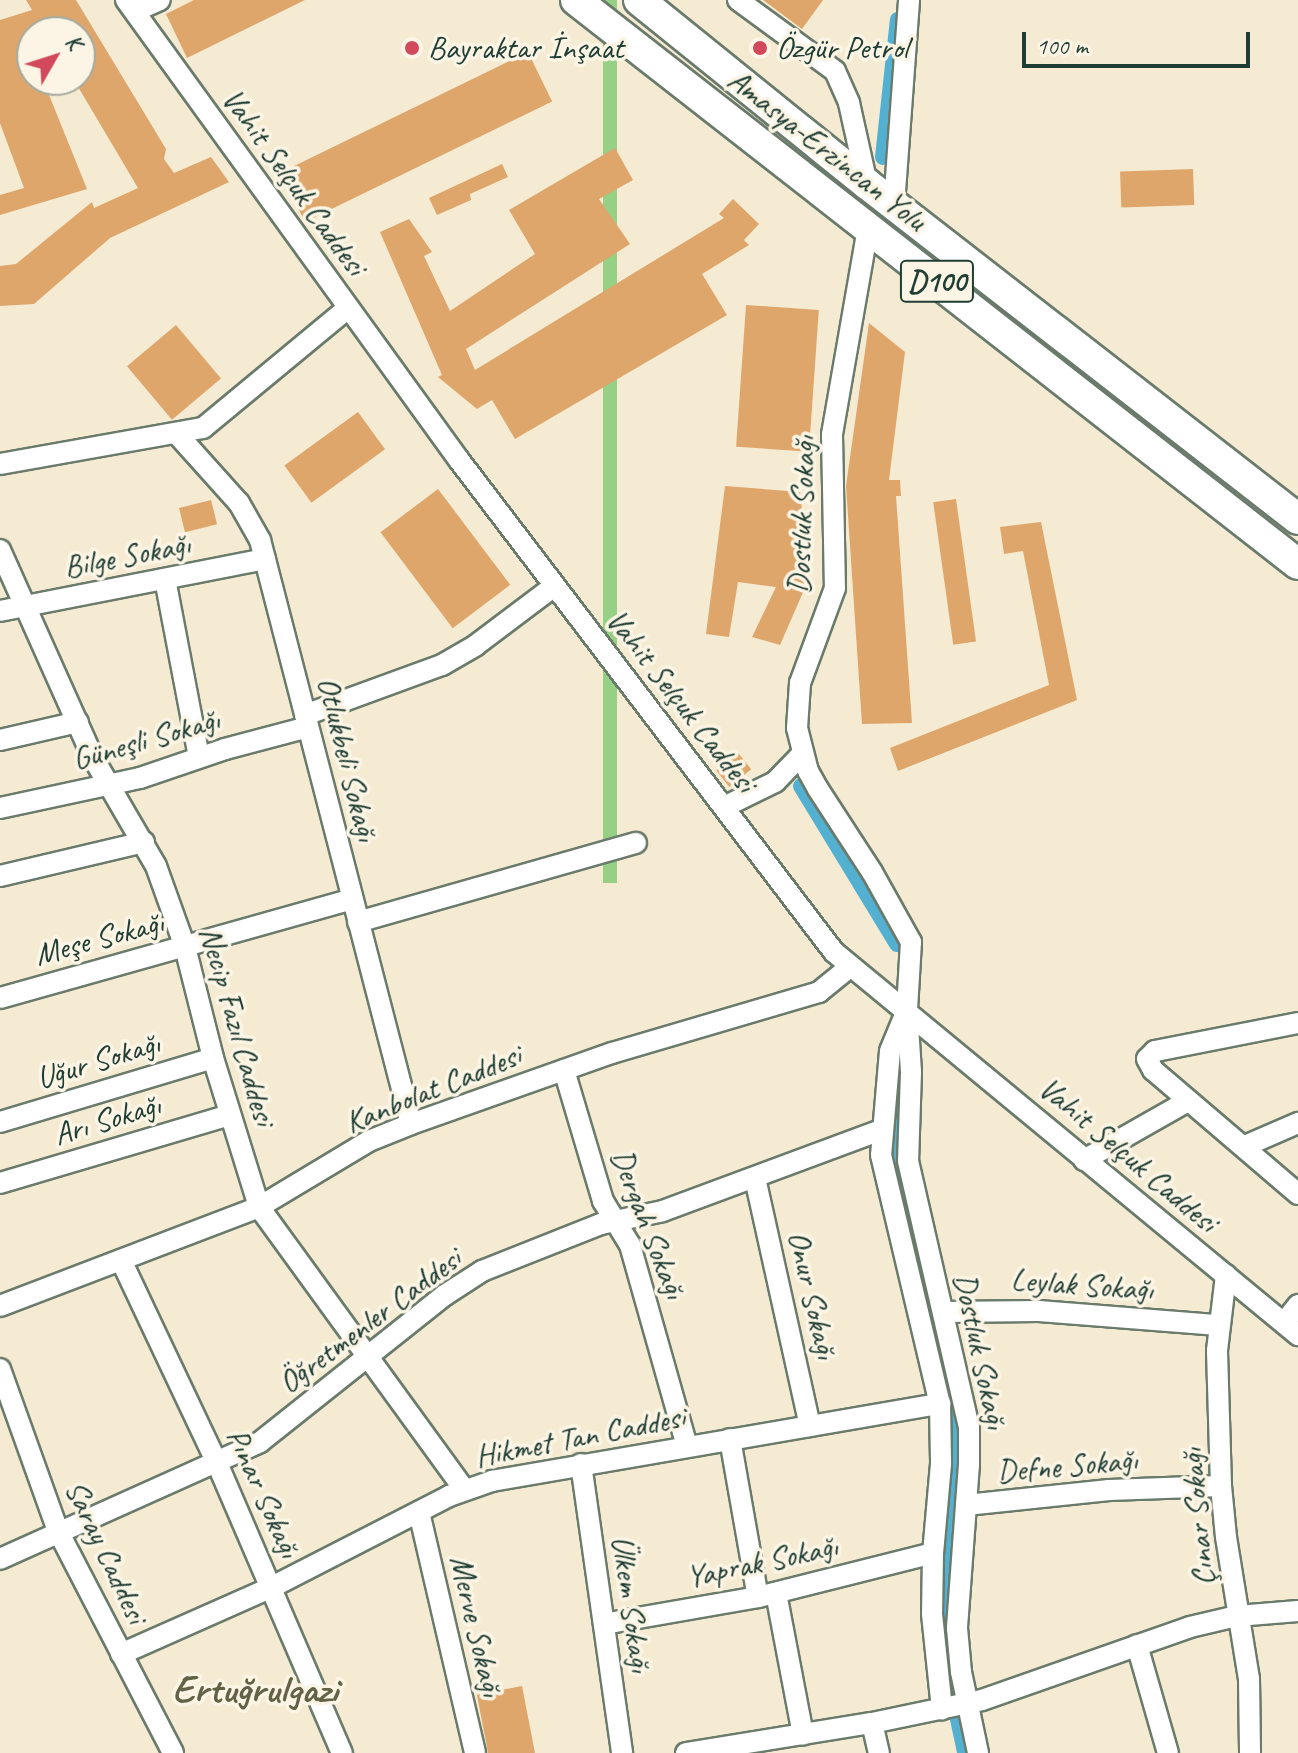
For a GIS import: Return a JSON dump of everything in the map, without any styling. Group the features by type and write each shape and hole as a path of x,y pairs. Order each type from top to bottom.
{"highway":[{"name":"Amasya-Erzincan Yolu","path":"576,0 1298,564"},
{"name":"Amasya-Erzincan Yolu","path":"639,0 867,184 1298,519"}],"street":[{"path":"131,6 160,0"},
{"path":"738,0 835,71 849,103 867,184"},
{"path":"894,205 909,0"},
{"name":"Vahit Selçuk Caddesi","path":"131,6 553,587 726,806 834,952 1291,1329"},
{"name":"Dostluk Sokağı","path":"868,228 832,435 835,588 796,703 797,728 803,753 818,789 872,872 911,942 907,1010 911,1072 908,1161 969,1427 957,1628 967,1703 978,1753"},
{"path":"0,464 203,428 348,308"},
{"name":"Otlukbeli Sokağı","path":"177,434 248,516 265,559 411,1124"},
{"name":"Necip Fazıl Caddesi","path":"0,550 109,785 144,842 185,947 213,1058 259,1207 464,1489"},
{"name":"Bilge Sokağı","path":"0,611 265,559"},
{"path":"165,579 199,757"},
{"name":"Güneşli Sokağı","path":"0,808 109,785 306,721 450,661 553,587"},
{"path":"0,740 78,722"},
{"path":"726,806 775,782 803,753"},
{"path":"0,876 144,842"},
{"path":"358,922 636,843"},
{"name":"Meşe Sokağı","path":"0,998 352,899"},
{"name":"Kanbolat Caddesi","path":"0,1306 259,1207 369,1141 411,1124 564,1070 819,992 850,967"},
{"name":"Dostluk Sokağı","path":"907,1010 890,1051 881,1130 884,1181 910,1272 940,1404 941,1464 933,1553 933,1645 942,1709"},
{"path":"1298,1023 1149,1054 1149,1066 1298,1194"},
{"name":"Uğur Sokağı","path":"0,1122 213,1058"},
{"name":"Dergah Sokağı","path":"564,1070 598,1186 630,1245 687,1446"},
{"path":"1084,1160 1188,1101"},
{"name":"Arı Sokağı","path":"0,1183 230,1115"},
{"path":"1245,1146 1298,1123"},
{"name":"Öğretmenler Caddesi","path":"0,1559 217,1463 277,1431 445,1295 482,1271 615,1221 663,1211 881,1130"},
{"name":"Onur Sokağı","path":"755,1178 810,1426"},
{"name":"Pınar Sokağı","path":"121,1260 217,1463 342,1753"},
{"name":"Çınar Sokağı","path":"1226,1275 1218,1325 1221,1486 1237,1616 1249,1679 1250,1753"},
{"path":"1291,1329 1298,1305"},
{"name":"Leylak Sokağı","path":"943,1312 1039,1311 1218,1325"},
{"name":"Saray Caddesi","path":"0,1369 58,1531 173,1753"},
{"name":"Hikmet Tan Caddesi","path":"121,1654 272,1587 464,1489 581,1464 940,1404"},
{"path":"730,1439 767,1595 810,1740"},
{"name":"Ülkem Sokağı","path":"581,1464 622,1753"},
{"name":"Defne Sokağı","path":"966,1505 1109,1490 1221,1486"},
{"name":"Merve Sokağı","path":"419,1512 475,1753"},
{"name":"Yaprak Sokağı","path":"604,1624 767,1595 933,1553"},
{"path":"686,1753 810,1740 1016,1690 1137,1645 1237,1616 1298,1611"},
{"path":"1137,1645 1168,1753"},
{"path":"872,1723 879,1753"}],"green space":[{"path":"603,0 617,0 617,883 603,883"}],"building":[{"path":"26,0 76,0 86,16 16,16 16,96 49,96 87,189 0,215 0,195 24,188 0,123 0,20 32,10"},
{"path":"194,0 305,0 187,58 166,14"},
{"path":"763,0 823,0 802,29"},
{"path":"96,33 166,149 164,159 174,173 211,157 229,182 110,238 34,304 0,306 0,266 16,264 92,202 94,208 138,188 83,96 96,96"},
{"path":"528,52 552,101 305,222 281,173"},
{"path":"615,148 633,180 599,199 630,244 466,349 475,370 724,218 719,214 733,199 759,224 744,240 749,245 702,274 727,315 515,439 492,400 477,409 438,377 442,375 380,232 409,219 432,252 424,256 450,311 535,254 509,210"},
{"path":"502,164 508,177 470,194 471,200 437,215 429,198"},
{"path":"1193,169 1194,205 1121,208 1120,172"},
{"path":"746,305 819,310 809,452 736,447"},
{"path":"869,323 905,352 889,480 900,480 901,496 896,496 912,723 862,724 846,486"},
{"path":"176,325 221,379 172,420 127,366"},
{"path":"358,412 385,449 311,503 284,465"},
{"path":"725,486 800,492 807,554 804,590 780,645 752,637 776,587 738,582 729,637 706,634"},
{"path":"438,489 510,585 453,628 380,532"},
{"path":"956,499 976,642 953,645 933,502"},
{"path":"211,500 217,524 185,532 179,508"},
{"path":"1041,522 1077,700 898,771 890,748 1049,685 1023,551 1004,554 1000,527"},
{"path":"738,753 751,769 729,787 716,771"},
{"path":"522,1686 535,1753 488,1753 477,1695"}],"waterway":[{"path":"883,157 898,20"},
{"path":"801,786 897,944"},
{"path":"901,1063 897,1157 922,1264"},
{"path":"952,1692 945,1641 959,1463 955,1404"},
{"path":"958,1719 965,1753"}],"place":[{"name":"Bayraktar İnşaat","path":"412,48"},
{"name":"Özgür Petrol","path":"760,48"}],"district":[{"name":"Ertuğrulgazi","path":"255,1689"}]}
